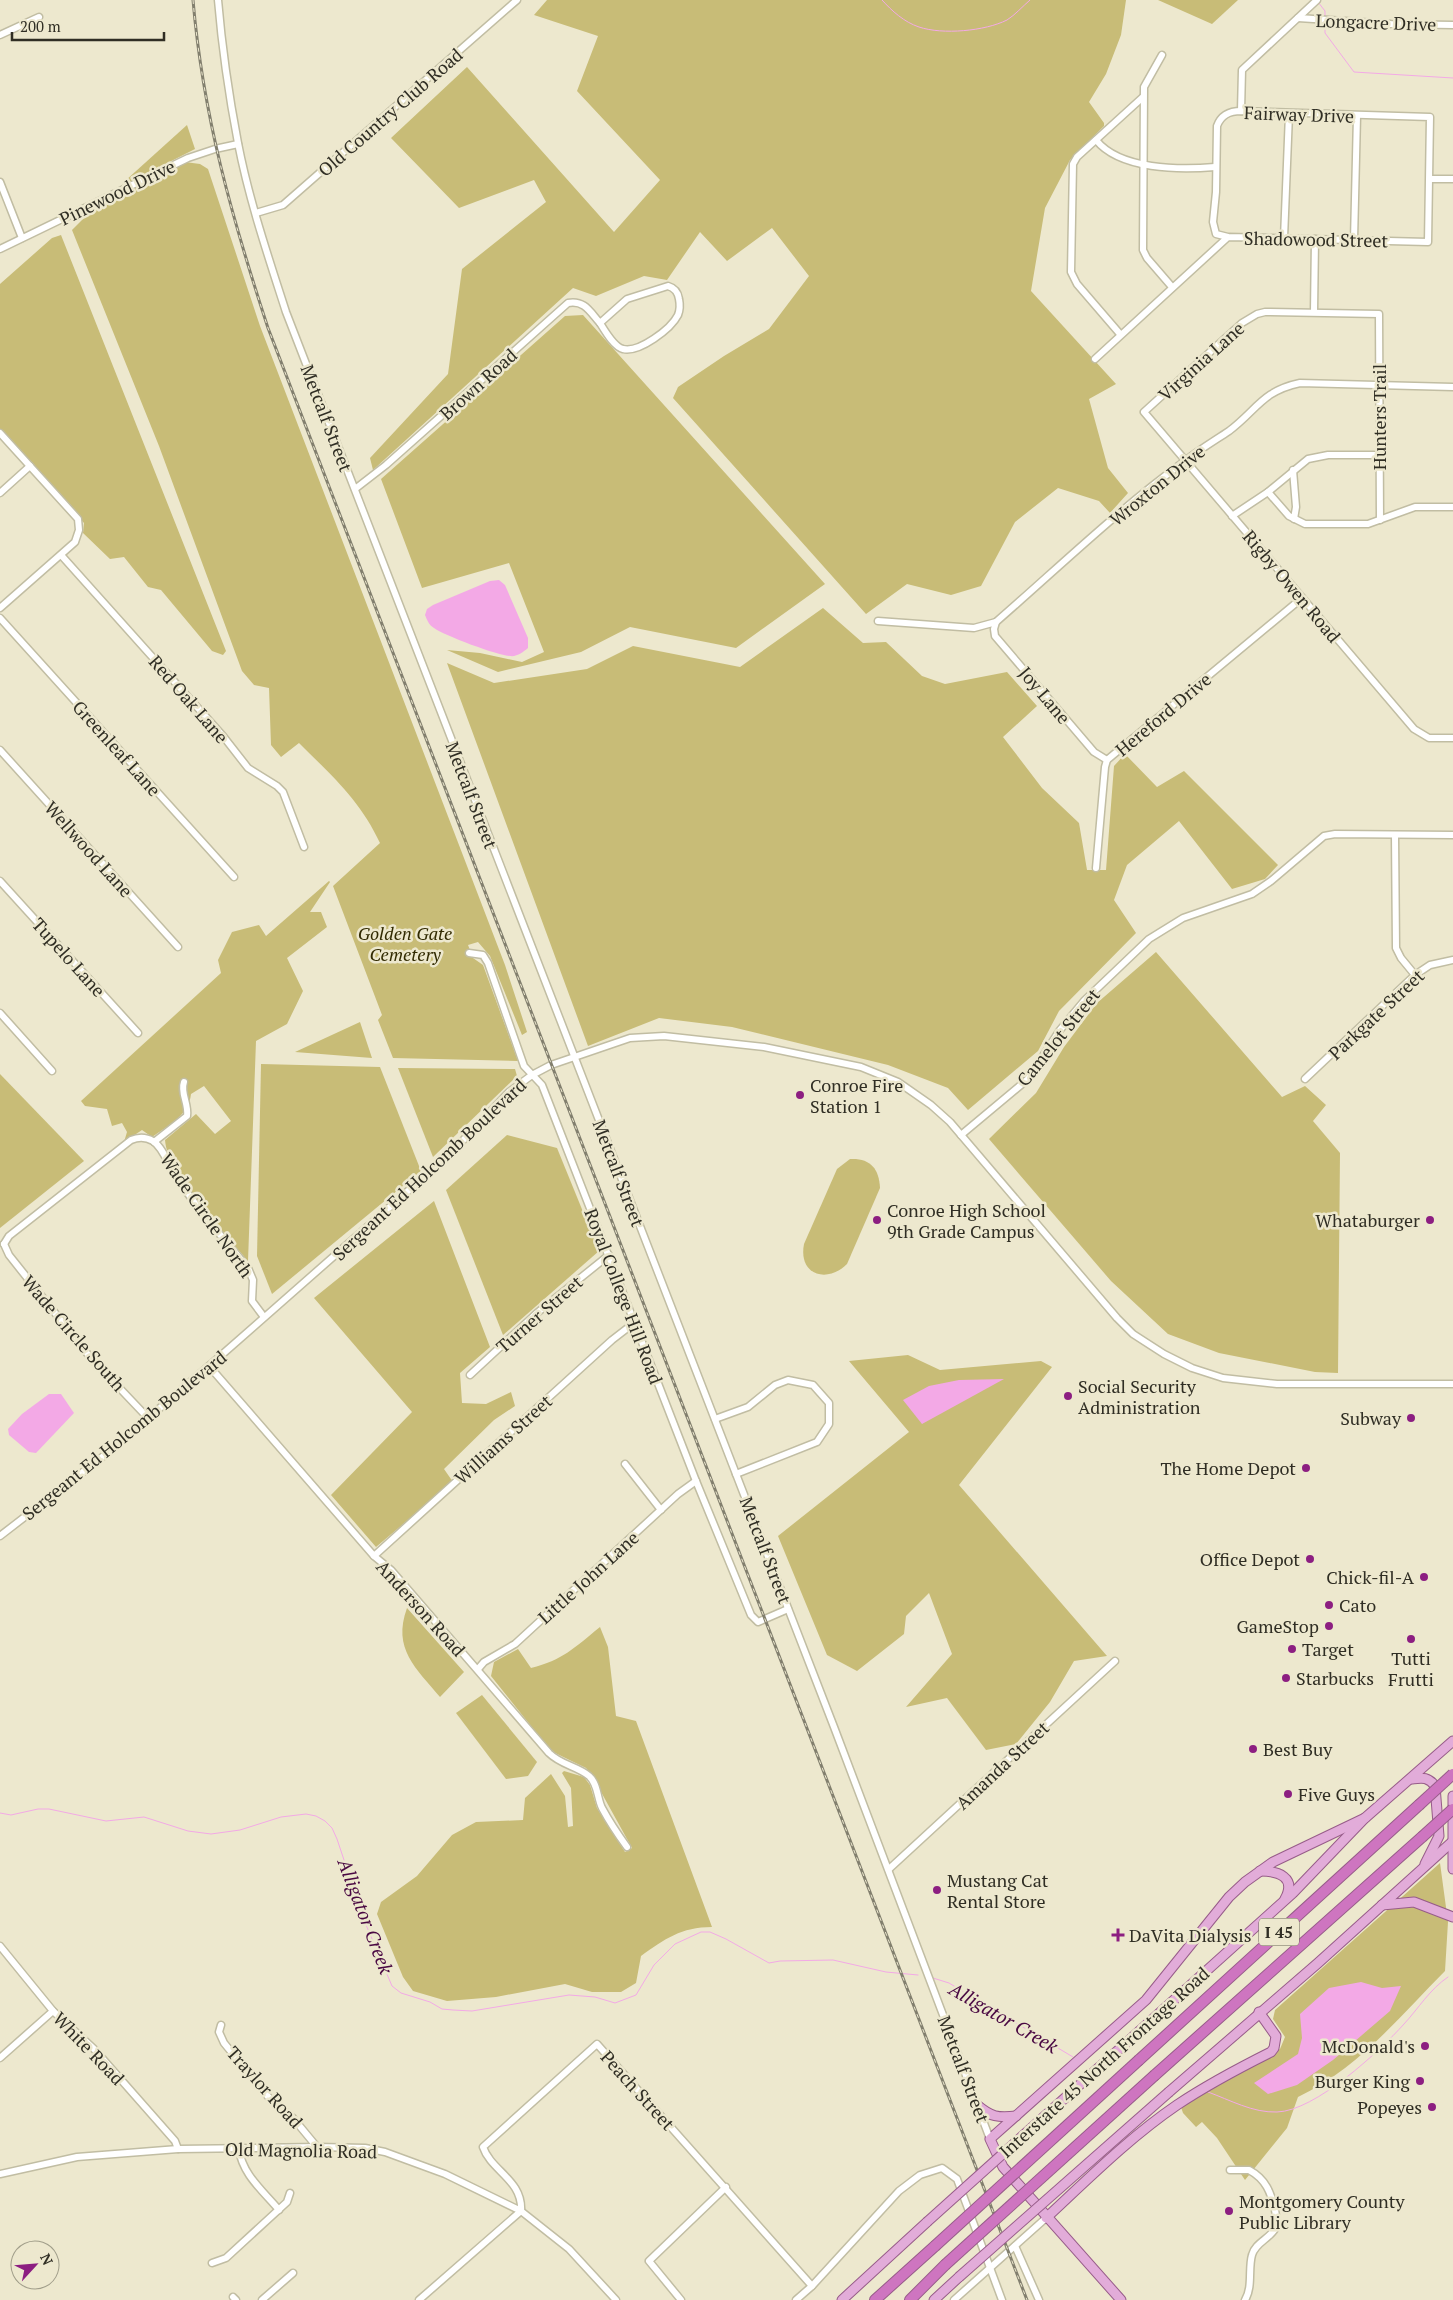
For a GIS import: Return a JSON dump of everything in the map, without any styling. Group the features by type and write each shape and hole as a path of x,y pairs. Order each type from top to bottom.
{"highway":[{"name":"I 45","path":"875,2300 1453,1774"},
{"name":"I 45","path":"910,2300 946,2264 1155,2075 1453,1809"}],"main road":[{"name":"Interstate 45 North Frontage Road","path":"842,2300 1284,1901 1365,1818 1453,1741"},
{"path":"1410,1779 1424,1777 1431,1780 1435,1786 1439,1836 1421,1870"},
{"path":"1453,1796 1453,1869"},
{"path":"990,2139 1146,2000 1229,1897 1245,1882 1273,1862 1365,1818"},
{"path":"934,2300 1453,1841"},
{"path":"1260,1871 1276,1872 1284,1876 1288,1883 1289,1891 1284,1901"},
{"path":"1382,1905 1414,1902 1453,1917"},
{"path":"1046,2218 1126,2144 1173,2108 1240,2067 1271,2052 1274,2048 1276,2036 1260,2012"},
{"path":"977,2105 989,2115 997,2118 1017,2116"},
{"name":"Metcalf Street","path":"990,2139 1003,2167 1046,2218 1121,2300"}],"street":[{"name":"Metcalf Street","path":"218,0 222,43 238,144 256,213 286,312 715,1419 990,2139"},
{"name":"Old Country Club Road","path":"256,213 283,204 517,0"},
{"path":"1241,111 1242,70 1318,0"},
{"path":"0,35 39,17"},
{"name":"Longacre Drive","path":"1298,18 1453,25"},
{"path":"1162,55 1146,80 1143,97 1143,250 1147,258 1172,287"},
{"path":"1120,334 1077,284 1071,272 1073,164 1143,97"},
{"name":"Fairway Drive","path":"1215,167 1217,126 1220,118 1234,111 1430,117 1430,179"},
{"path":"1284,238 1289,114"},
{"path":"1354,240 1357,116"},
{"path":"1096,140 1100,145 1144,166 1215,167 1214,228 1216,234 1228,237"},
{"name":"Pinewood Drive","path":"0,248 188,158 215,148 238,144"},
{"path":"1430,179 1453,179"},
{"name":"Shadowood Street","path":"1095,359 1120,334 1228,237 1428,242 1430,179"},
{"path":"0,182 22,238"},
{"path":"1314,312 1315,239"},
{"name":"Brown Road","path":"355,489 386,465 568,303 577,302 585,305 600,324 622,349 633,349 650,341 669,328 678,314 680,305 677,292 673,287 668,286 635,295 600,324"},
{"name":"Virginia Lane","path":"1144,412 1249,318 1265,312 1379,314"},
{"name":"Hunters Trail","path":"1379,314 1380,385 1378,455 1380,520"},
{"name":"Wroxton Drive","path":"878,621 974,628 996,622 1185,461 1230,429 1271,392 1282,387 1300,383 1453,387"},
{"name":"Rigby Owen Road","path":"1144,412 1414,729 1429,738 1453,738"},
{"path":"0,433 78,519 79,530 75,542 0,608"},
{"path":"1232,516 1268,492 1293,470 1308,460 1318,456 1378,455"},
{"path":"0,493 30,466"},
{"path":"1293,470 1296,507 1294,519"},
{"path":"1268,492 1289,516 1305,524 1360,525 1380,520 1414,506 1453,507"},
{"name":"Red Oak Lane","path":"61,555 223,736 248,768 277,786 282,792 304,847"},
{"name":"Hereford Drive","path":"1096,868 1107,760 1302,598"},
{"name":"Greenleaf Lane","path":"0,618 234,877"},
{"name":"Joy Lane","path":"996,622 994,629 996,636 1094,752 1107,760"},
{"name":"Wellwood Lane","path":"0,750 178,947"},
{"name":"Camelot Street","path":"961,1135 1028,1079 1060,1030 1084,1001 1149,939 1183,918 1252,894 1271,881 1324,836 1335,834 1453,835"},
{"path":"1394,835 1396,948 1401,958 1415,975"},
{"name":"Tupelo Lane","path":"0,881 138,1032"},
{"name":"Royal College Hill Road","path":"468,953 483,955 488,963 524,1066 542,1085 696,1481 751,1615 758,1622 788,1609"},
{"name":"Parkgate Street","path":"1305,1079 1415,975 1430,965 1453,960"},
{"path":"0,1013 52,1071"},
{"name":"Sergeant Ed Holcomb Boulevard","path":"0,1536 148,1418 209,1366 450,1155 509,1092 532,1075 551,1065 630,1038 643,1036 664,1036 764,1047 861,1067 878,1073 917,1094 950,1122 1117,1318 1150,1346 1180,1362 1223,1378 1256,1382 1453,1384"},
{"path":"2,1245 9,1236 131,1140 140,1137 154,1142 187,1116 187,1108 182,1090 184,1082"},
{"name":"Wade Circle North","path":"154,1142 160,1148 186,1192 248,1268 254,1280 252,1301 264,1317"},
{"name":"Wade Circle South","path":"2,1245 90,1357 148,1418"},
{"name":"Turner Street","path":"470,1375 537,1313 609,1255"},
{"name":"Williams Street","path":"374,1556 605,1346 634,1323"},
{"name":"Anderson Road","path":"209,1366 374,1556 391,1570 478,1669 549,1753 561,1763 581,1770 590,1777 603,1809 627,1848"},
{"path":"715,1419 748,1406 775,1385 788,1380 813,1385 828,1403 829,1424 817,1442 736,1474"},
{"path":"625,1464 661,1510"},
{"name":"Little John Lane","path":"478,1669 484,1662 515,1644 661,1510 696,1481"},
{"name":"Amanda Street","path":"888,1869 1115,1661"},
{"name":"White Road","path":"0,1946 53,2011 94,2049 175,2141 178,2149"},
{"path":"0,2058 53,2011"},
{"name":"Traylor Road","path":"221,2025 219,2032 224,2043 270,2099 292,2118 316,2147"},
{"name":"Peach Street","path":"521,2211 522,2203 517,2191 483,2147 597,2044 812,2286"},
{"name":"Old Magnolia Road","path":"0,2174 77,2158 178,2149 365,2148 400,2157 446,2174 521,2211 569,2250 616,2300"},
{"path":"238,2149 245,2171 278,2210"},
{"path":"796,2300 812,2286 899,2191 920,2175 936,2168 942,2168 957,2179 1002,2300"},
{"path":"1230,2170 1249,2170 1263,2181 1271,2192 1276,2219 1274,2230 1252,2253 1249,2289 1245,2300"},
{"path":"681,2300 649,2261 726,2187"},
{"path":"212,2263 226,2258 289,2200 290,2193"},
{"path":"419,2300 521,2211"},
{"path":"954,2300 1046,2218"},
{"path":"1015,2246 1039,2300"},
{"path":"262,2300 293,2273"}],"green space":[{"path":"547,0 1126,0 1121,35 1106,74 1089,102 1104,123 1104,126 1070,160 1045,208 1031,291 1116,384 1089,399 1108,468 1128,493 1110,513 1099,501 1058,488 1015,522 981,586 951,595 907,584 866,614 673,398 678,387 769,329 809,276 772,228 727,261 700,232 667,280 644,276 596,296 573,288 373,470 370,458 448,374 462,269 546,202 534,180 459,208 391,138 467,67 614,232 660,180 577,91 598,36 534,15"},
{"path":"1158,0 1238,0 1212,24"},
{"path":"187,125 195,149 126,184 125,181"},
{"name":"Golden Gate Cemetery","path":"185,162 200,164 208,169 260,326 505,965 527,1032 522,1035 490,956 478,942 468,945 473,958 483,965 518,1061 393,1058 378,1020 382,1015 333,886 380,843 364,814 354,801 299,743 281,757 271,745 269,688 254,685 242,671 159,446 72,230 97,205"},
{"path":"61,235 226,651 223,655 212,651 161,590 148,587 124,557 110,559 83,533 84,523 0,429 0,284 52,238"},
{"path":"583,315 825,584 736,648 630,627 581,652 498,672 447,650 480,653 522,662 544,652 509,563 422,588 381,479 565,316"},
{"path":"823,608 863,643 886,642 922,676 945,684 1007,672 1037,706 1003,737 1042,788 1079,823 1087,870 1106,870 1114,766 1125,754 1157,787 1184,771 1278,865 1265,879 1232,889 1179,821 1127,865 1114,900 1136,933 1059,1011 1038,1051 968,1110 948,1088 888,1065 732,1027 659,1018 588,1046 447,663 494,683 587,669 633,646 740,667"},
{"path":"329,881 310,912 321,912 327,927 287,958 303,991 287,1024 256,1041 248,1261 186,1187 168,1155 165,1140 196,1114 215,1134 231,1121 204,1086 191,1094 182,1114 165,1129 152,1137 142,1130 124,1142 127,1132 122,1123 112,1126 107,1109 85,1106 81,1101 221,973 218,960 232,932 259,925 266,936"},
{"path":"1156,952 1282,1097 1305,1086 1326,1105 1313,1121 1340,1153 1338,1373 1315,1372 1219,1353 1168,1334 1111,1281 989,1139 1036,1093 1064,1047 1097,1003"},
{"path":"360,1022 372,1058 295,1052"},
{"path":"261,1064 380,1067 421,1171 272,1294 257,1256"},
{"path":"398,1068 515,1069 517,1076 433,1157"},
{"path":"0,1074 84,1161 0,1228"},
{"path":"507,1135 557,1148 599,1251 503,1335 446,1190"},
{"path":"850,1159 868,1162 878,1175 880,1188 847,1264 831,1274 823,1275 810,1269 805,1263 803,1255 804,1244 837,1169"},
{"path":"434,1201 490,1347 460,1373 462,1403 486,1404 511,1392 515,1406 494,1420 444,1469 453,1482 376,1547 331,1495 412,1412 314,1298"},
{"path":"908,1355 940,1370 1041,1361 1052,1367 959,1485 1107,1656 1074,1661 1050,1702 1016,1744 986,1750 947,1698 906,1707 952,1654 929,1593 906,1616 904,1634 857,1671 827,1655 778,1536 909,1432 849,1361"},
{"path":"407,1608 464,1672 440,1697 415,1667 405,1647 402,1635"},
{"path":"600,1627 608,1647 616,1716 636,1721 712,1927 691,1929 674,1935 641,1956 636,1983 621,1992 592,1992 565,1984 496,1997 447,2001 413,1991 403,1977 377,1914 381,1902 417,1876 452,1835 476,1822 523,1820 525,1798 551,1774 565,1796 568,1827 573,1826 571,1788 562,1773 564,1771 584,1777 590,1785 597,1808 625,1852 632,1848 586,1768 551,1751 491,1676 494,1662 518,1649 531,1668 560,1657"},
{"path":"482,1695 537,1762 528,1776 506,1779 456,1713"},
{"path":"1440,1863 1448,1922 1445,1971 1359,2057 1340,2072 1298,2097 1287,2128 1245,2180 1217,2138 1202,2122 1196,2127 1183,2113 1181,2107 1280,2049 1285,2037 1273,2019 1275,2010"}],"shaded area":[{"path":"499,580 505,585 528,638 528,648 520,654 510,656 483,649 439,631 428,622 425,615 427,609 433,605 490,581"},
{"path":"1004,1379 922,1424 903,1400 929,1386 959,1380"},
{"path":"49,1394 61,1394 74,1413 36,1453 29,1452 9,1435 8,1429 22,1414"},
{"path":"1361,1982 1382,1988 1401,1986 1390,2011 1333,2060 1297,2085 1268,2094 1254,2083 1298,2054 1302,2038 1300,2014 1329,1988"}],"waterway":[{"path":"882,0 908,22 919,27 940,31 964,31 998,24 1010,18 1030,0"},
{"path":"1318,2 1325,11 1325,18"},
{"path":"1325,22 1325,33 1354,72 1453,78"},
{"name":"Alligator Creek","path":"0,1813 11,1815 38,1809 49,1809 106,1821 144,1817 188,1831 211,1834 240,1830 281,1817 306,1814 316,1816 332,1828 337,1839 364,1920 392,1986 401,1993 430,2002 442,2009 472,2011 569,1995 595,1997 615,2003 636,1995 654,1965 675,1944 701,1932 710,1932 726,1939 769,1963 833,1960 886,1972 918,1975"},
{"name":"Alligator Creek","path":"1208,2092 1242,2105 1268,2112 1292,2109 1309,2102 1363,2064 1393,2036 1430,1993 1448,1977"},
{"name":"Alligator Creek","path":"933,1978 949,1983 1073,2057"}],"railway":[{"path":"193,0 204,85 221,166 242,247 268,328 1027,2300"}],"place":[{"name":"Conroe Fire Station 1","path":"800,1095"},
{"name":"Conroe High School 9th Grade Campus","path":"877,1220"},
{"name":"Whataburger","path":"1430,1220"},
{"name":"Social Security Administration","path":"1068,1396"},
{"name":"Subway","path":"1411,1418"},
{"name":"The Home Depot","path":"1306,1468"},
{"name":"Office Depot","path":"1310,1559"},
{"name":"Chick-fil-A","path":"1424,1577"},
{"name":"Cato","path":"1329,1605"},
{"name":"GameStop","path":"1329,1626"},
{"name":"Tutti Frutti","path":"1411,1639"},
{"name":"Target","path":"1292,1649"},
{"name":"Starbucks","path":"1286,1678"},
{"name":"Best Buy","path":"1253,1749"},
{"name":"Five Guys","path":"1288,1794"},
{"name":"Mustang Cat Rental Store","path":"937,1890"},
{"name":"DaVita Dialysis","path":"1118,1935"},
{"name":"McDonald's","path":"1425,2046"},
{"name":"Burger King","path":"1420,2081"},
{"name":"Popeyes","path":"1432,2107"},
{"name":"Montgomery County Public Library","path":"1229,2211"}]}
